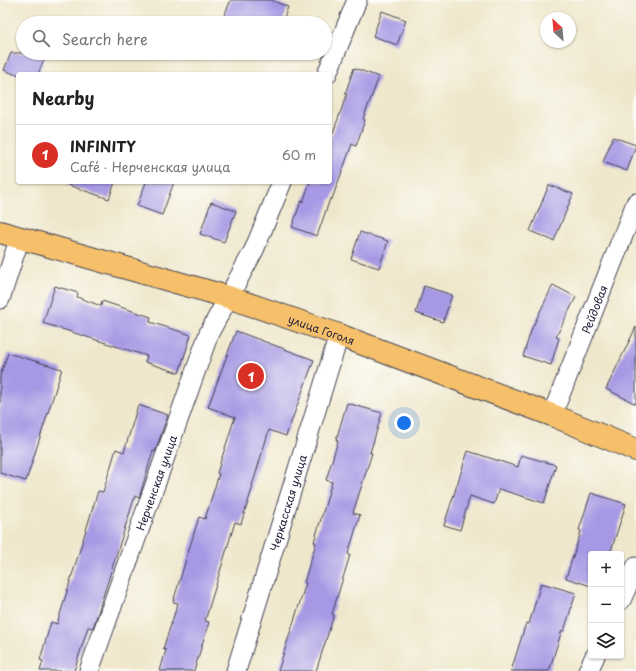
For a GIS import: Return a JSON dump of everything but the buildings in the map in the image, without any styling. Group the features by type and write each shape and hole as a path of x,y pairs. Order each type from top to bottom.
{"highway":[{"name":"улица Гоголя","path":"10,234 228,297 339,335 552,415 636,450"}],"street":[{"path":"328,72 357,0"},
{"name":"Нерченская улица","path":"89,671 209,333 254,250 281,184"},
{"name":"Рейдовая","path":"552,415 636,203"},
{"path":"0,299 10,234"},
{"name":"Черкасская улица","path":"236,671 339,335"},
{"path":"624,593 636,567"},
{"path":"588,671 594,659"}],"place":[{"name":"INFINITY","path":"251,376"}]}
